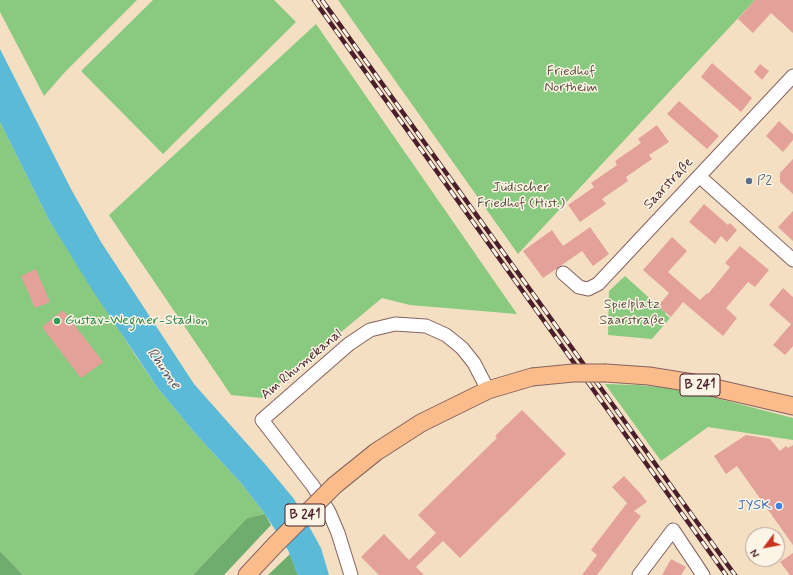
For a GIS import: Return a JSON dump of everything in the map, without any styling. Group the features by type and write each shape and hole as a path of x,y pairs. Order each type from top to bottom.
{"main road":[{"name":"B 241","path":"247,575 335,485 376,452 421,423 488,390 532,377 573,373 606,372 649,376 693,383 793,406"}],"street":[{"name":"Saarstraße","path":"563,273 579,287 588,289 598,284 793,76"},
{"path":"699,176 793,260"},
{"name":"Am Rhumekanal","path":"351,575 338,533 329,512 312,486 262,420 349,344 370,330 396,324 426,326 446,335 462,348 474,363 488,390"},
{"path":"639,575 673,530 703,575"}],"green space":[{"path":"0,0 137,0 65,72 44,96 0,12"},
{"path":"153,0 274,0 296,22 163,154 81,71"},
{"name":"Friedhof Northeim","path":"338,0 755,0 518,254"},
{"path":"316,24 517,314 410,305 382,298 262,398 231,395 109,215"},
{"name":"Gustav-Wegner-Stadion","path":"0,122 49,220 135,355 157,387 194,432 241,483 265,514 247,518 193,575 23,575 0,551"},
{"name":"Spielplatz Saarstraße","path":"625,276 670,318 652,339 608,335 609,291"},
{"path":"605,384 668,388 712,397 793,418 793,440 708,427 661,461"},
{"path":"265,514 271,525 224,575 193,575 247,518"},
{"path":"0,551 23,575 0,575"},
{"path":"290,554 298,575 268,575"}],"water":[{"name":"Rhume","path":"0,49 71,189 101,242 194,384 294,499 321,548 329,575 298,575 288,550 265,514 241,483 194,432 157,387 91,288 49,220 0,122"}],"building":[{"path":"755,0 793,0 793,33 771,13 753,33 738,19"},
{"path":"712,63 752,98 741,112 701,77"},
{"path":"760,64 769,71 762,80 754,72"},
{"path":"679,101 719,136 707,149 667,114"},
{"path":"779,121 793,134 793,140 783,152 766,136"},
{"path":"657,125 669,142 649,155 652,159 626,177 628,181 602,199 606,204 580,222 568,205 594,187 591,183 617,165 615,161 641,143 638,139"},
{"path":"793,159 793,194 780,182 780,173"},
{"path":"704,204 728,225 730,223 737,230 727,242 721,236 715,244 689,222"},
{"path":"793,211 793,241 778,227"},
{"path":"590,227 609,254 593,266 582,251 543,278 523,251 552,230 563,246"},
{"path":"672,237 687,251 668,272 700,300 707,293 708,294 730,267 725,263 740,246 769,270 755,287 748,282 726,308 737,318 723,336 683,302 671,317 658,306 669,293 643,270"},
{"path":"36,269 50,302 35,308 21,276"},
{"path":"783,288 793,297 793,346 785,355 773,345 791,324 769,305"},
{"path":"63,310 103,362 81,378 42,327"},
{"path":"522,410 566,454 460,558 443,541 416,567 424,575 379,575 361,557 384,534 409,560 436,533 418,515 497,438 495,436"},
{"name":"JYSK","path":"746,435 770,439 780,451 786,446 788,448 793,445 793,545 785,534 785,527 780,527 737,466 726,474 714,456"},
{"path":"624,476 647,502 634,511 641,516 597,575 582,575 597,555 591,550 627,503 612,487"},
{"path":"793,553 793,575 790,575 784,567 785,559"},
{"path":"671,559 686,567 681,575 662,575"}],"railway":[{"path":"314,0 726,575"},
{"path":"322,0 735,575"}],"place":[{"name":"P2","path":"749,181"},
{"name":"Gustav-Wegner-Stadion","path":"57,321"},
{"name":"JYSK","path":"779,506"}],"park label":[{"name":"Jüdischer Friedhof (Hist.)","path":"521,196"}]}
